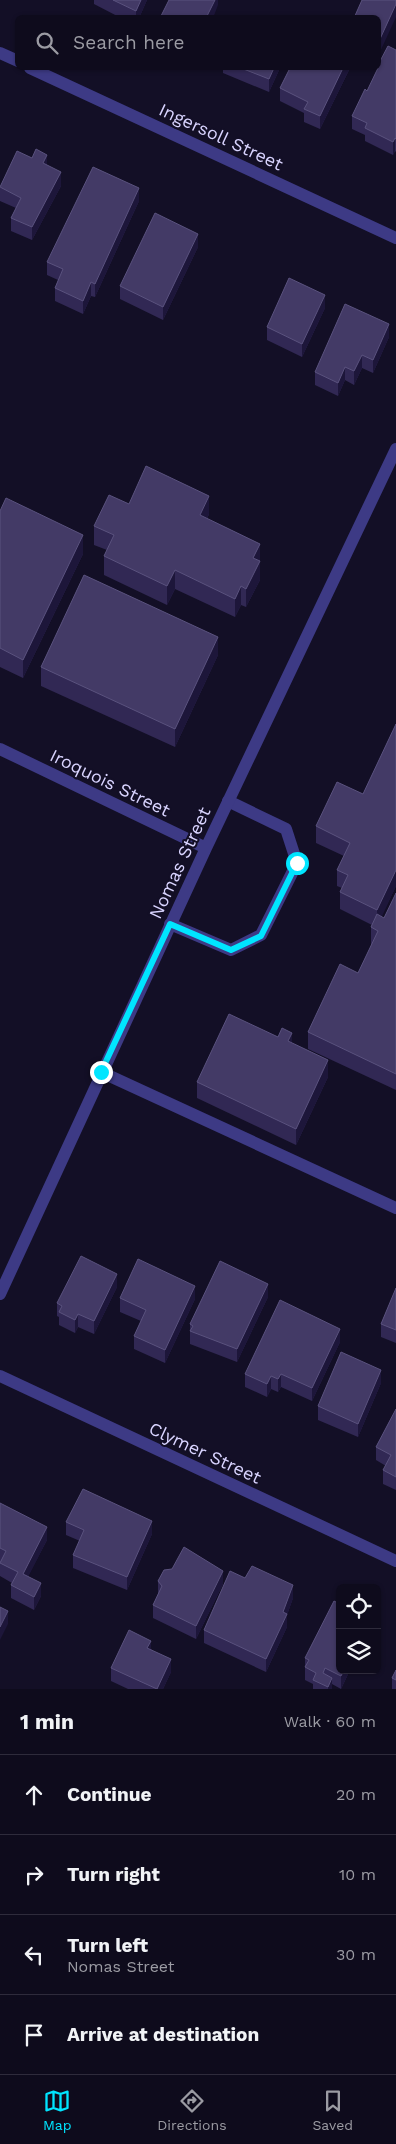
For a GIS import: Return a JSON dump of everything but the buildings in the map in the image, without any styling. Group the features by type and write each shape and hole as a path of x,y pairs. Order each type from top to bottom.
{"street":[{"path":"0,53 15,60"},
{"name":"Ingersoll Street","path":"34,70 396,238"},
{"name":"Nomas Street","path":"0,1294 170,924 396,449"},
{"name":"Iroquois Street","path":"0,749 206,848"},
{"path":"170,924 231,950 261,936 297,863 286,829 228,801"},
{"path":"101,1072 396,1208"},
{"name":"Clymer Street","path":"0,1376 396,1561"}],"route":[{"path":"101,1072 170,924 231,950 261,936 297,863"}]}
